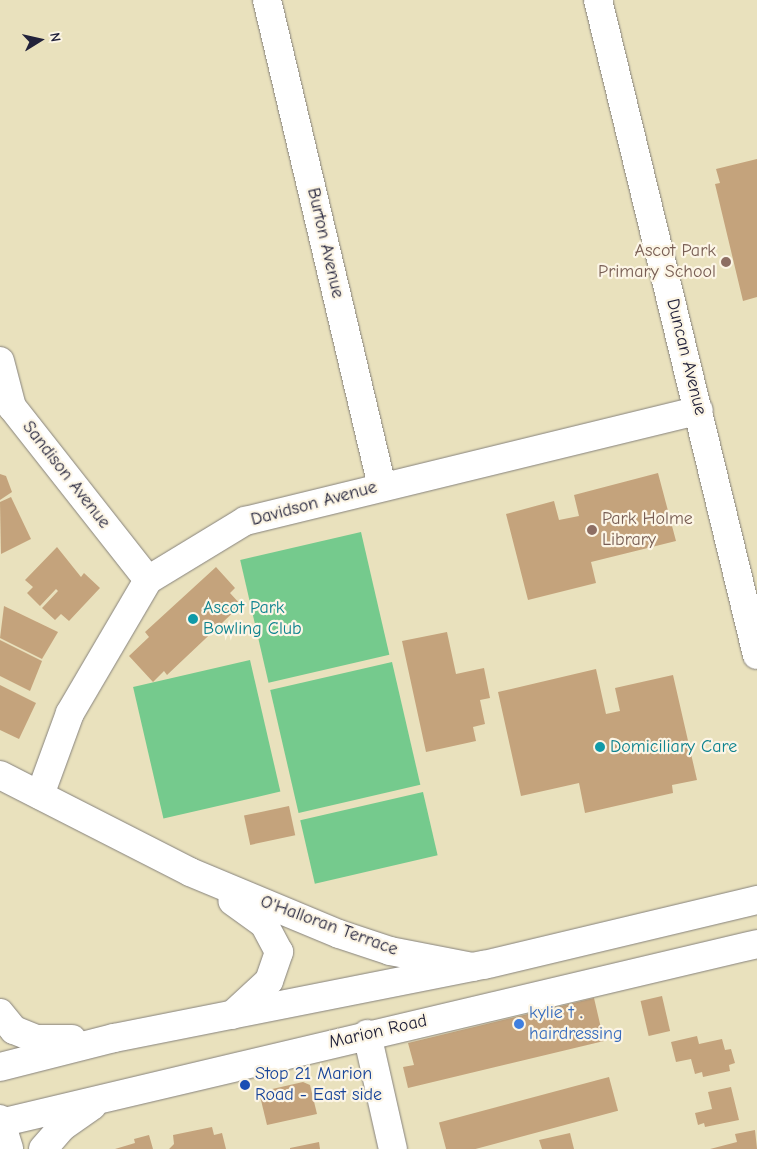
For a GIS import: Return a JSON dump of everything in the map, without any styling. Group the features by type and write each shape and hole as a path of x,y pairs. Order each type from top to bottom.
{"street":[{"name":"Burton Avenue","path":"267,0 382,485"},
{"name":"Duncan Avenue","path":"598,0 757,655"},
{"name":"Sandison Avenue","path":"0,361 12,407 148,580"},
{"name":"Davidson Avenue","path":"40,795 70,713 148,580 245,521 382,485 699,410"},
{"name":"O'Halloran Terrace","path":"0,775 190,872 390,951 472,968"},
{"name":"O'Halloran Terrace","path":"190,872 264,924 279,952 269,981 232,1015"},
{"path":"0,1067 114,1038 472,968 757,900"},
{"name":"Marion Road","path":"0,1122 367,1034 757,944"},
{"path":"0,1013 14,1030 36,1039 114,1038"},
{"path":"367,1034 393,1149"},
{"path":"43,1149 62,1127 104,1097"},
{"path":"0,1122 9,1149"}],"green space":[{"path":"361,532 389,655 269,683 240,560"},
{"path":"250,660 280,792 163,819 133,687"},
{"path":"392,662 420,785 299,813 270,690"},
{"path":"423,792 438,855 315,884 300,820"}],"building":[{"path":"757,159 757,297 743,301 715,184 720,183 716,169"},
{"name":"Park Holme Library","path":"658,473 676,541 591,562 596,583 528,600 506,514 554,501 559,520 579,516 574,495"},
{"path":"0,474 6,476 12,492 0,500"},
{"path":"11,497 31,539 1,554 0,502"},
{"path":"57,547 81,577 84,573 100,588 69,621 61,614 55,620 42,608 58,591 56,589 40,606 27,593 33,587 25,580"},
{"name":"Ascot Park Bowling Club","path":"216,567 235,588 230,593 241,605 167,675 164,671 153,682 129,656 149,637 145,632"},
{"path":"4,606 58,632 42,659 0,638"},
{"path":"447,632 456,674 484,668 490,698 480,700 485,724 473,727 476,741 426,752 402,641"},
{"path":"0,640 42,661 30,691 0,676"},
{"name":"Domiciliary Care","path":"596,669 606,714 620,711 615,688 673,675 697,780 672,785 673,793 585,813 579,783 521,796 498,692"},
{"path":"0,685 36,703 19,739 0,730"},
{"path":"289,806 295,835 250,845 244,816"},
{"path":"662,996 670,1031 649,1036 641,1001"},
{"path":"594,998 604,1041 408,1088 403,1067 414,1065 408,1043"},
{"path":"697,1036 699,1044 722,1039 725,1050 731,1049 735,1063 729,1065 730,1071 703,1077 702,1072 695,1074 691,1059 676,1062 671,1042"},
{"path":"609,1077 618,1111 476,1149 446,1149 439,1123"},
{"path":"303,1082 310,1085 317,1114 267,1125 259,1092"},
{"path":"731,1087 739,1120 705,1127 704,1123 698,1125 695,1113 712,1109 708,1092"},
{"path":"212,1127 214,1135 222,1133 226,1149 169,1149 174,1144 173,1135"},
{"path":"755,1130 757,1149 710,1149 737,1142 735,1134"},
{"path":"570,1133 574,1149 542,1149 539,1140"},
{"path":"149,1135 153,1149 115,1149 135,1143 134,1139"},
{"path":"319,1142 320,1149 290,1149 290,1148"}],"place":[{"name":"Ascot Park Primary School","path":"726,262"},
{"name":"Park Holme Library","path":"592,530"},
{"name":"Ascot Park Bowling Club","path":"193,619"},
{"name":"Domiciliary Care","path":"600,747"},
{"name":"kylie t . hairdressing","path":"519,1024"},
{"name":"Stop 21 Marion Road - East side","path":"245,1085"}]}
